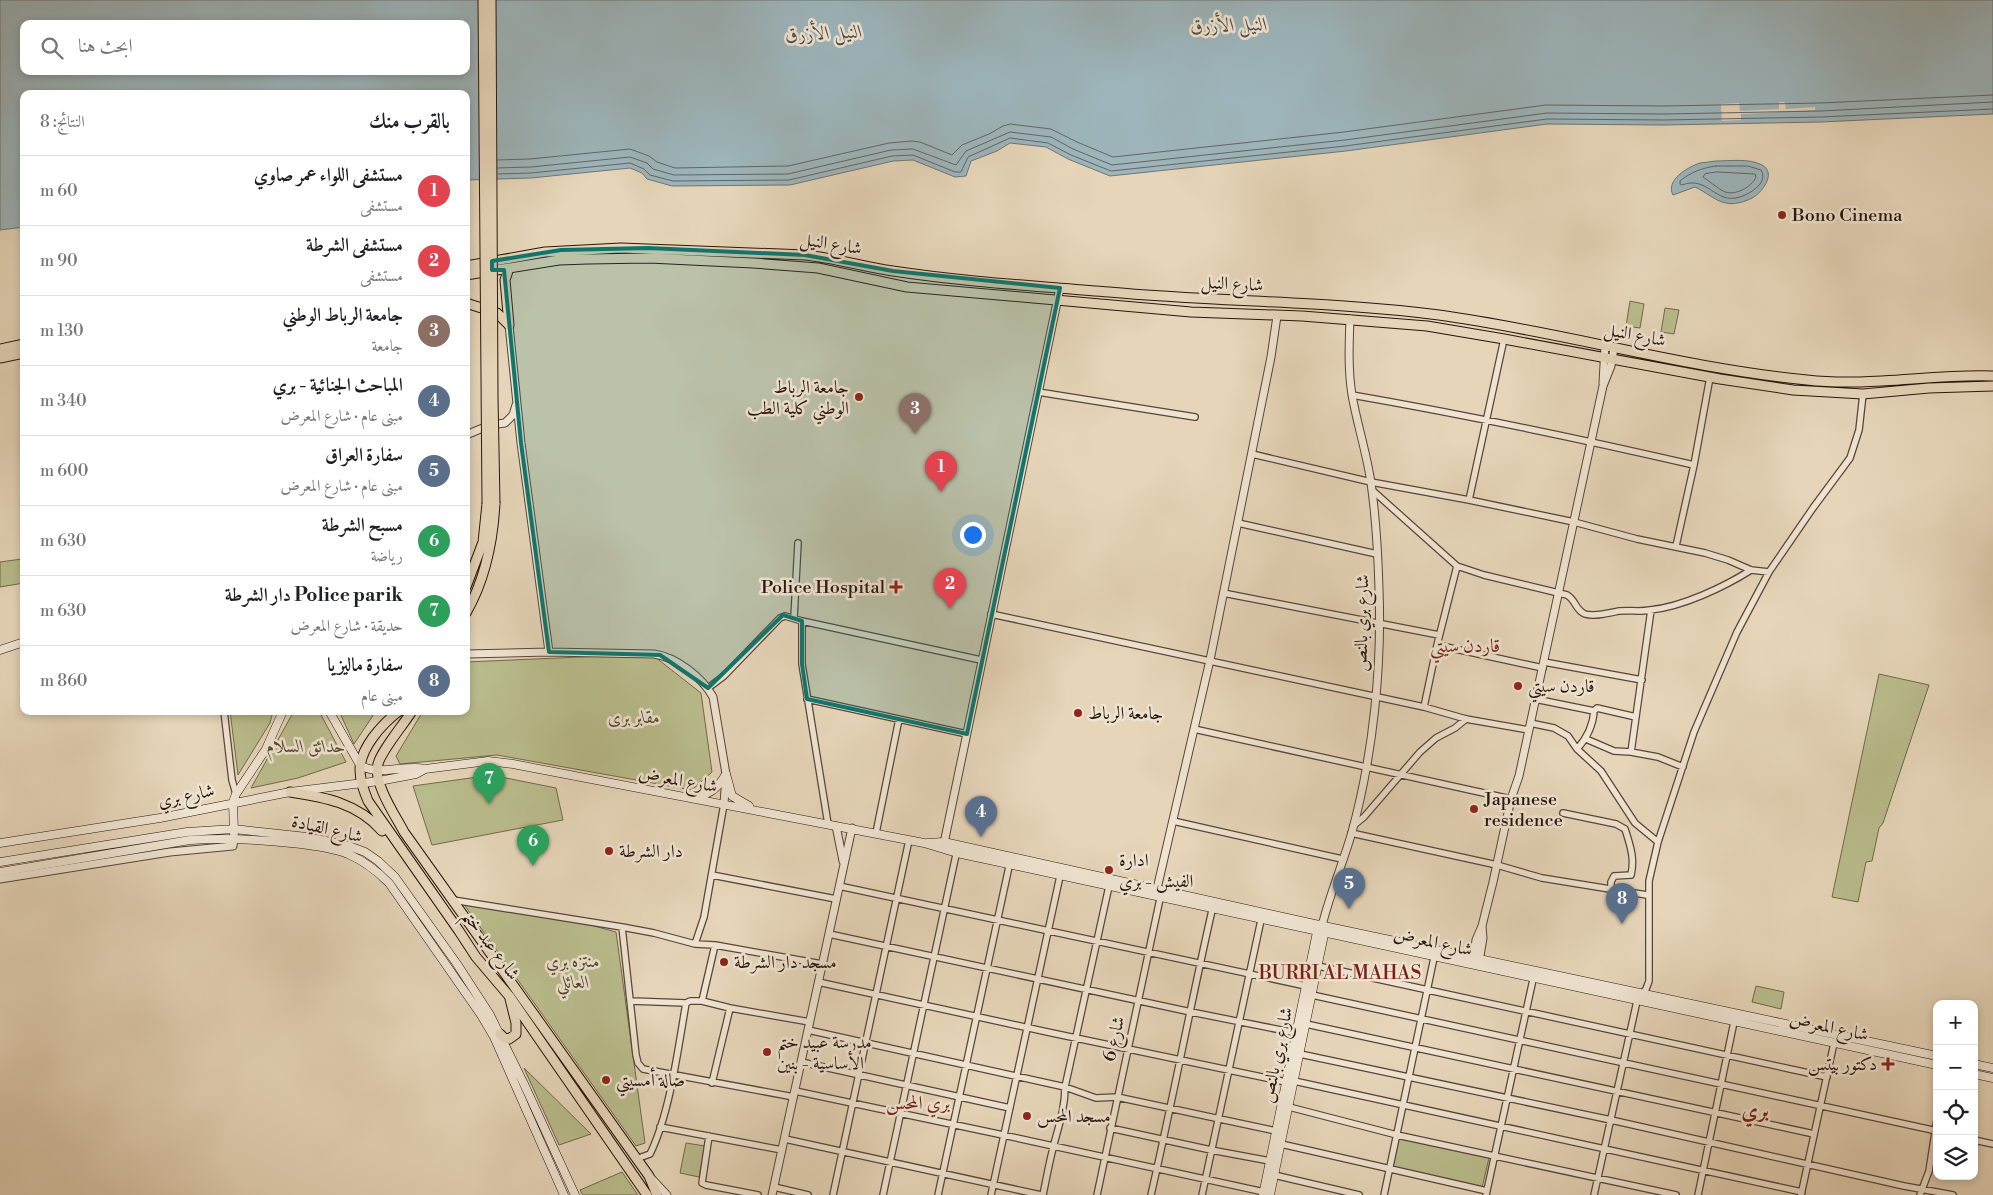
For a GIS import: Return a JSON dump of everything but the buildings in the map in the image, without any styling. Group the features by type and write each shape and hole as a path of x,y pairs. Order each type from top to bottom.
{"main road":[{"path":"470,605 489,555 493,534 483,0"},
{"path":"470,576 483,542 491,503 491,0"},
{"name":"شارع النيل","path":"470,265 561,250 648,248 805,255 892,271 1060,288 1194,299 1374,308 1440,315 1726,370 1805,380 1875,383 1927,378 1993,376"},
{"name":"شارع النيل","path":"470,274 559,260 618,258 753,263 818,268 907,287 1191,312 1350,319 1426,326 1504,338 1710,378 1793,390 1862,394 1929,388 1993,386"},
{"path":"509,268 504,280 509,325"},
{"path":"470,303 498,313 509,325"},
{"path":"0,349 20,345"},
{"path":"0,358 20,354"},
{"path":"0,650 20,643"},
{"path":"233,842 233,802 236,794 266,749 281,715"},
{"path":"331,715 360,765"},
{"path":"360,765 368,746 384,722 394,715"},
{"path":"377,769 382,755 409,715"},
{"name":"شارع المعرض","path":"360,765 377,769 415,766 425,769 500,762 958,849 1534,975 1637,1001 1856,1039 1933,1055"},
{"name":"شارع عبد ختم","path":"360,765 362,783 372,810 429,887 476,957 510,997 648,1195"},
{"name":"شارع عبد ختم","path":"377,769 384,794 404,832 649,1176 657,1195"},
{"name":"شارع المعرض","path":"379,781 416,774 425,769"},
{"path":"692,798 711,792 718,786 726,774"},
{"path":"726,774 732,796 738,801 760,811"},
{"name":"شارع بري","path":"0,843 160,818 290,792 379,781"},
{"path":"290,792 322,797 350,806 377,825 391,841 400,847"},
{"name":"شارع القيادة","path":"0,862 187,832 234,829 273,832 328,841 365,852 395,877 421,911 468,980 500,1034 575,1195"},
{"name":"شارع القيادة","path":"0,872 190,840 305,845 346,854 373,868 389,883 472,1001 494,1037 563,1192"},
{"name":"شارع المعرض","path":"1011,861 1060,876 1109,886 1159,893"},
{"name":"شارع المعرض","path":"1213,905 1261,920 1322,928"},
{"name":"شارع بري بالنص","path":"1266,1194 1276,1131 1300,1054 1318,966 1322,928"},
{"name":"شارع بري بالنص","path":"1266,1194 1274,1175 1289,1107 1296,1033 1306,986 1322,928"},
{"name":"شارع المعرض","path":"1534,975 1643,994 1738,1020 1933,1065"},
{"path":"500,1034 508,1039 516,1034 516,1023 510,997"},
{"path":"1854,1048 1856,1039"},
{"path":"1978,1065 1993,1068"},
{"path":"1978,1075 1993,1078"},
{"path":"563,1192 571,1186"}],"street":[{"path":"943,846 1060,288"},
{"path":"1159,893 1173,821 1210,660 1271,357 1277,316"},
{"name":"شارع بري بالنص","path":"1322,928 1352,829 1366,768 1373,730 1380,624 1378,554 1371,486 1352,395 1349,368 1350,319"},
{"path":"509,325 520,443 549,652"},
{"path":"1469,500 1504,338"},
{"path":"1475,962 1483,938 1482,926 1536,699 1592,441 1609,347"},
{"path":"1676,546 1694,465 1710,378"},
{"path":"1038,392 1195,417"},
{"path":"1594,1195 1637,1001 1643,994 1650,977 1648,895 1652,863 1694,732 1737,632 1769,572 1850,458 1859,430 1862,394"},
{"path":"1352,395 1592,441 1694,465"},
{"path":"470,433 490,425 504,423 513,415 517,402"},
{"path":"1252,454 1371,486 1469,500 1574,522 1728,560 1751,570 1769,572"},
{"path":"1371,486 1457,566 1484,575 1571,597 1578,610 1589,615 1651,610 1691,599 1729,584 1751,570"},
{"path":"1238,523 1378,554"},
{"path":"794,618 798,543"},
{"path":"1424,706 1439,635 1457,566"},
{"path":"1223,593 1439,635"},
{"path":"1631,752 1651,610"},
{"path":"991,614 1210,660 1375,698 1424,706 1466,719 1554,728 1571,739 1577,749 1601,771 1635,823 1658,842"},
{"path":"708,688 724,676 780,618 785,616 981,660"},
{"path":"802,621 802,664 807,699 832,825 844,864"},
{"path":"1437,645 1543,665 1642,680"},
{"path":"470,649 478,652"},
{"path":"470,653 549,652 660,655 678,664 708,688 714,696 726,774 724,804 712,875 704,917 695,944"},
{"path":"807,699 967,734"},
{"path":"1536,699 1594,711"},
{"path":"1577,749 1586,739 1593,721 1594,708 1636,717"},
{"path":"224,715 232,780 236,794"},
{"path":"876,833 899,719"},
{"path":"1352,829 1429,743 1466,719"},
{"path":"1194,729 1399,776 1511,799"},
{"path":"1586,739 1614,751 1631,752 1658,758 1683,767"},
{"path":"1506,825 1516,800 1518,776"},
{"path":"1563,813 1616,824 1625,828 1633,857 1632,871 1628,876 1614,876 1611,882 1611,890"},
{"path":"1173,821 1342,859"},
{"path":"808,1195 773,1191 852,828"},
{"path":"1352,829 1530,875 1648,895"},
{"path":"833,1195 909,840"},
{"name":"شارع القيادة","path":"0,879 233,842"},
{"path":"883,1195 958,849"},
{"path":"938,1195 1011,861"},
{"path":"712,875 836,899"},
{"path":"991,1195 1060,876"},
{"path":"839,886 1306,986"},
{"path":"785,1139 1042,1195 1053,1146 1058,1135 1066,1087 1109,886"},
{"name":"شارع 6","path":"1097,1195 1159,893"},
{"path":"453,900 622,927 695,944 715,945 822,964"},
{"path":"1150,1195 1177,1082 1179,1060 1213,905"},
{"path":"1202,1195 1261,920"},
{"path":"622,927 638,1063 643,1069 712,1083 853,1103 1205,1179 1266,1194"},
{"path":"829,934 1296,1033"},
{"path":"702,1001 715,945"},
{"path":"1384,1195 1435,954"},
{"path":"1318,966 1827,1077"},
{"path":"1281,1144 1389,1168 1487,1193 1534,975"},
{"path":"818,982 1228,1071 1403,1105 1801,1193 1834,1043"},
{"path":"1312,995 1933,1130"},
{"path":"631,1001 686,1003 702,1001 730,1008 810,1022"},
{"path":"636,1159 650,1154 660,1127 673,1076 686,1003"},
{"path":"712,1083 730,1008"},
{"path":"1698,1195 1727,1055 1738,1020"},
{"path":"1306,1024 1814,1134"},
{"path":"808,1030 1066,1087 1096,1098 1117,1097 1276,1131"},
{"path":"1300,1054 1611,1120 1808,1164 1920,1192 1953,1195"},
{"path":"801,1062 1010,1108"},
{"path":"1289,1107 1396,1135 1598,1178 1641,1192 1676,1195"},
{"path":"660,1127 782,1150"},
{"path":"1110,1128 1270,1161"},
{"path":"1920,1192 1929,1171 1935,1135"},
{"path":"709,1136 702,1183 758,1195"},
{"path":"1978,1141 1993,1144"},
{"path":"1274,1175 1359,1195"},
{"path":"649,1176 666,1195"}],"highlighted area":[{"path":"648,248 805,255 893,271 1060,288 967,734 807,699 802,664 802,621 783,615 708,688 660,655 549,652 521,443 504,270 492,270 492,261 561,250"}],"green space":[{"path":"1630,301 1644,304 1640,328 1626,326"},
{"path":"1665,308 1679,310 1674,334 1661,332"},
{"path":"20,559 20,584 0,587 0,562"},
{"name":"مقابر برى","path":"604,656 655,657 701,693 712,772 692,790 497,755 400,764 396,756 421,715 470,715 470,662"},
{"path":"1879,674 1929,685 1883,823 1879,828 1872,861 1866,862 1858,902 1832,897"},
{"name":"حدائق السلام","path":"230,715 272,715 270,723 238,775"},
{"name":"حدائق السلام","path":"292,715 321,715 346,762 298,778 251,788"},
{"name":"حدائق السلام","path":"341,715 373,715 354,744"},
{"path":"496,776 556,788 563,820 432,845 413,786"},
{"name":"منتزه بري العائلي","path":"463,903 576,921 616,932 645,1143 636,1146"},
{"path":"1756,986 1784,992 1781,1009 1752,1002"},
{"path":"524,1068 591,1134 559,1145"},
{"path":"1398,1138 1489,1158 1482,1188 1392,1168"},
{"path":"686,1143 705,1146 699,1177 680,1173"},
{"path":"622,1172 638,1195 583,1195 580,1190"}],"water":[{"name":"النيل الأزرق","path":"0,0 1993,0 1993,114 1821,122 1664,125 1547,124 1346,151 1110,176 1068,159 1046,147 1010,143 997,151 971,161 966,176 955,177 913,160 893,161 790,185 672,186 647,179 642,173 630,168 531,178 470,180 470,90 20,90 20,228 0,230"},
{"path":"1733,160 1757,163 1766,169 1768,178 1760,192 1746,201 1735,203 1722,202 1695,187 1673,195 1672,184 1679,175 1700,163"}],"pier":[{"path":"1779,102 1785,102 1786,109 1815,107 1815,110 1741,114 1741,120 1722,121 1721,104 1739,103 1740,111 1779,109"}],"place":[{"name":"Bono Cinema","path":"1782,215"},
{"name":"جامعة الرباط الوطني كلية الطب","path":"859,397"},
{"name":"جامعة الرباط الوطني","path":"915,434"},
{"name":"مستشفى اللواء عمر صاوي","path":"941,492"},
{"name":"Police Hospital","path":"896,587"},
{"name":"مستشفى الشرطة","path":"950,609"},
{"name":"قاردن سيتي","path":"1518,686"},
{"name":"جامعة الرباط","path":"1078,713"},
{"name":"Police parik دار الشرطة","path":"489,804"},
{"name":"Japanese residence","path":"1474,809"},
{"name":"المباحث الجنائية - بري","path":"981,837"},
{"name":"دار الشرطة","path":"609,851"},
{"name":"مسبح الشرطة","path":"533,866"},
{"name":"ادارة الفيش - بري","path":"1109,870"},
{"name":"سفارة العراق","path":"1349,909"},
{"name":"سفارة ماليزيا","path":"1622,924"},
{"name":"مسجد دار الشرطة","path":"724,962"},
{"name":"مدرسة عبيد ختم الأساسية - بنين","path":"767,1052"},
{"name":"دكتور بيتس","path":"1888,1064"},
{"name":"صالة أمسيتي","path":"606,1080"},
{"name":"مسجد المحس","path":"1027,1116"}],"district":[{"name":"قاردن سيتي","path":"1465,646"},
{"name":"BURRI AL MAHAS","path":"1340,973"},
{"name":"بري المحس","path":"918,1103"},
{"name":"بري","path":"1755,1110"}]}
